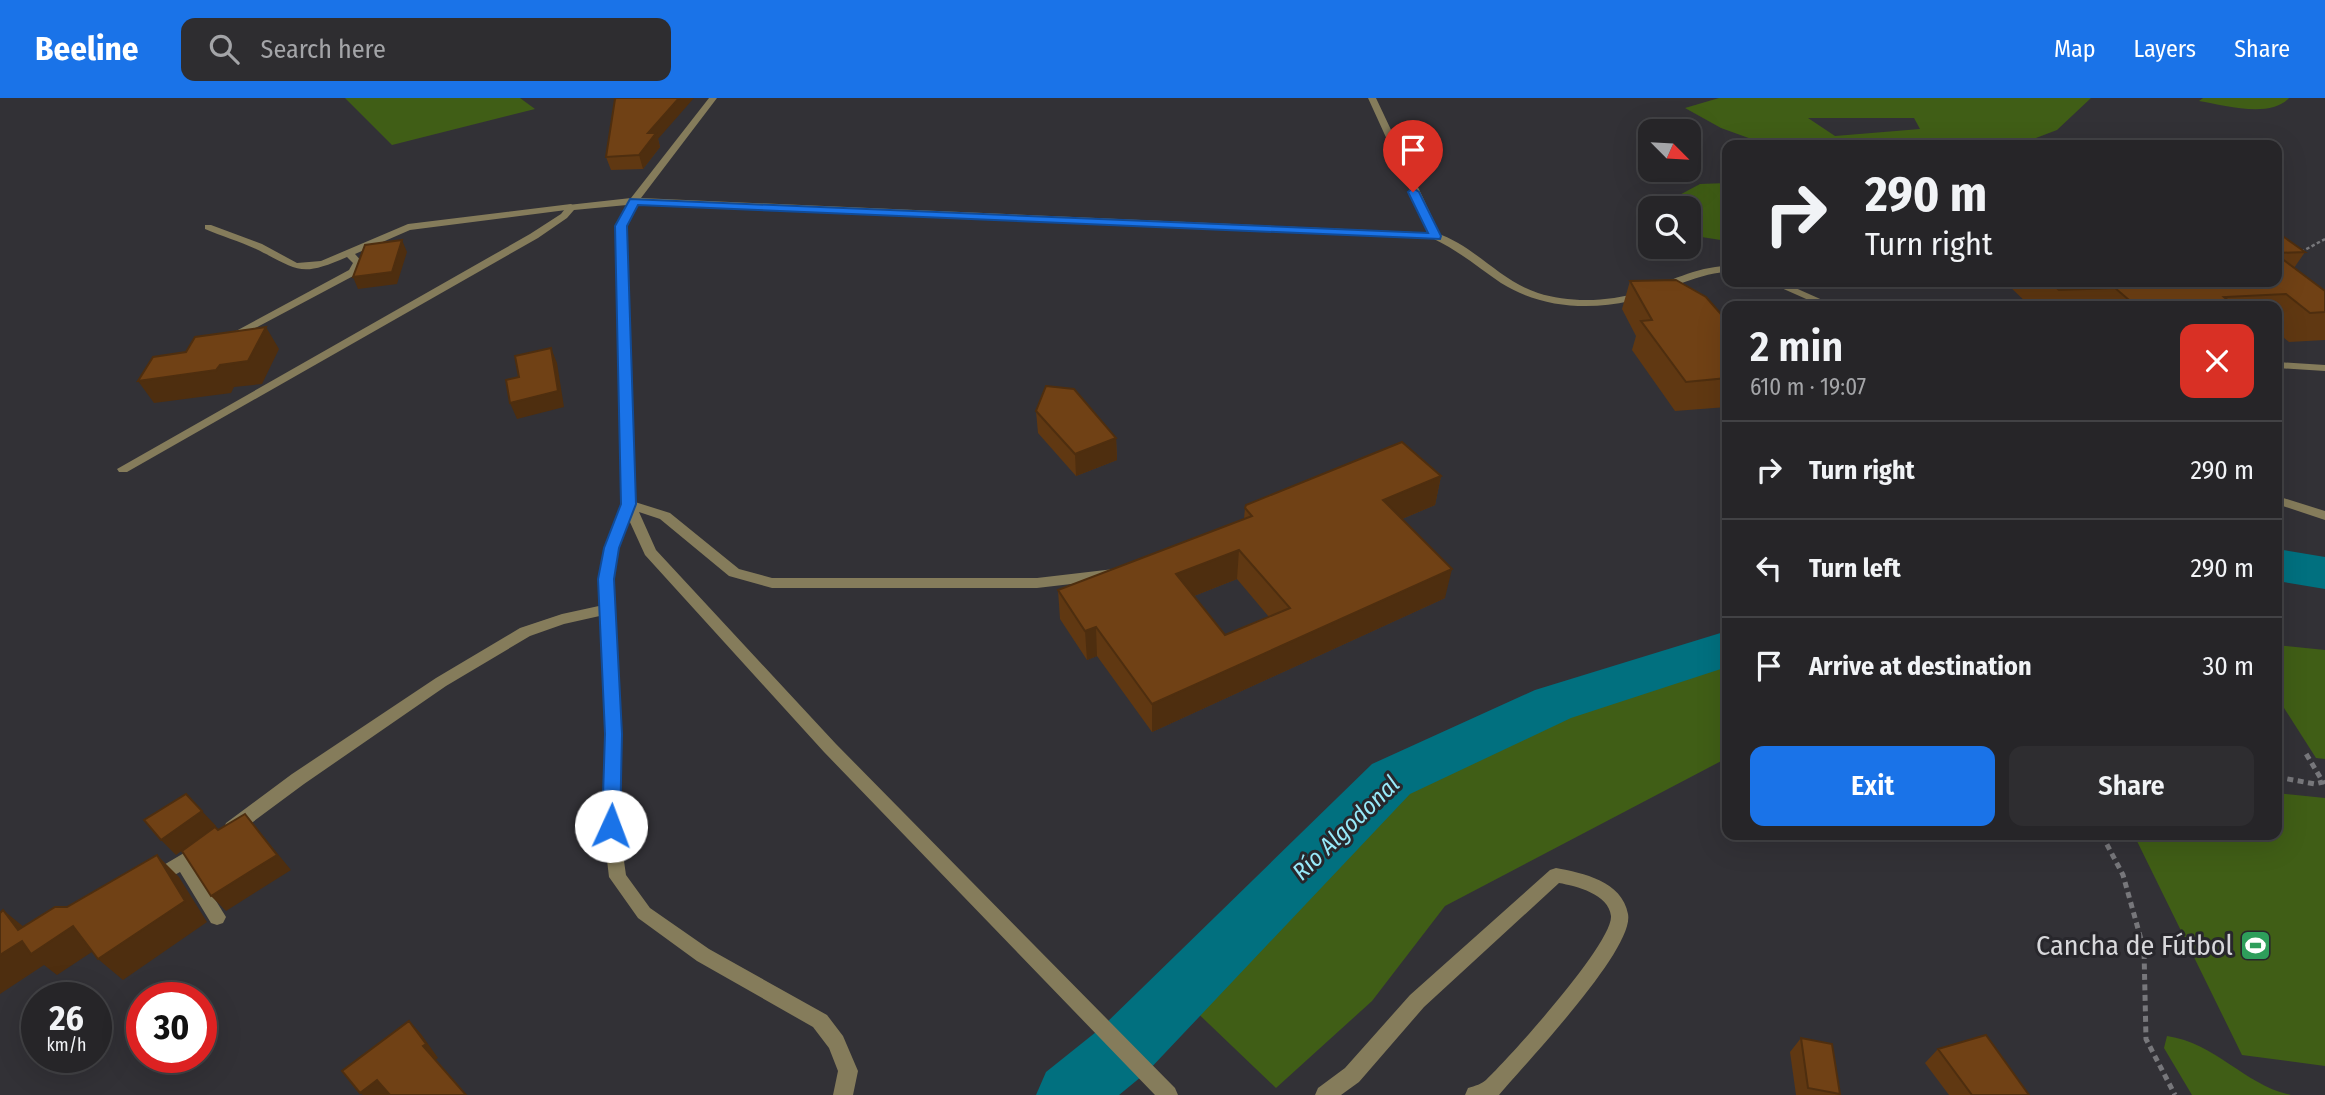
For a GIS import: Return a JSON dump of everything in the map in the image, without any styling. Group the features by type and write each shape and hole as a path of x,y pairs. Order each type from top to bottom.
{"street":[{"path":"712,98 634,201 621,226 629,504 650,552 830,748 1168,1095"},
{"path":"1372,98 1436,236"},
{"path":"208,227 258,246 295,266 313,266 408,227 634,201 1436,236 1466,251 1515,288 1546,299 1582,302 1639,296 1705,269 1722,269"},
{"path":"123,469 534,236 564,216 571,207"},
{"path":"222,342 353,272 358,263 348,253"},
{"path":"1784,287 1814,301"},
{"path":"2282,365 2325,368"},
{"path":"2282,502 2325,516"},
{"path":"629,504 666,516 734,573 772,583 1037,583 1131,569"},
{"path":"629,504 611,548 606,579 614,734 611,826 618,877 644,913 703,955 820,1021 836,1042 848,1071 843,1095"},
{"path":"139,888 183,863 298,779 441,682 525,632 562,619 608,609"},
{"path":"183,863 217,917"},
{"path":"1325,1095 1352,1075 1417,1001 1556,875 1590,882 1612,899 1620,917 1619,929 1580,988 1492,1088 1475,1095"}],"path":[{"path":"2294,256 2325,239"},
{"path":"2282,778 2315,784 2323,782 2305,752"},
{"path":"2105,840 2123,875 2144,950 2146,1039 2175,1095"}],"green space":[{"path":"345,98 520,98 535,109 392,145"},
{"path":"1719,98 2091,98 2057,130 2030,140 1754,140 1721,128 1685,108","holes":["1808,118 1914,118 1920,129 1835,136"]},
{"path":"2203,98 2289,98 2270,108 2246,109 2199,101"},
{"path":"1722,183 1722,240 1701,237 1701,196 1678,196 1700,184"},
{"path":"2282,646 2325,650 2325,759 2316,758 2282,705"},
{"path":"1722,655 1722,761 1445,906 1372,1001 1276,1088 1186,1002 1395,783 1559,707"},
{"name":"Cancha de Fútbol","path":"2282,794 2325,798 2325,1066 2242,1055 2136,840 2282,840"},
{"path":"2167,1036 2201,1047 2260,1083 2291,1095 2192,1095 2164,1048"}],"building":[{"path":"616,98 679,98 648,133 656,133 639,155 606,157"},
{"path":"2282,236 2305,252 2282,253"},
{"path":"402,240 392,272 353,277 365,245"},
{"path":"2282,259 2325,291 2325,312 2310,313 2286,294 2224,297 2229,301 2130,301 2115,288 2059,290 2056,287 2282,287"},
{"path":"1676,280 1706,297 1722,315 1722,378 1686,382 1641,321 1652,320 1630,281"},
{"path":"266,327 248,361 220,365 216,370 138,381 153,357 186,352 195,337"},
{"path":"551,348 558,391 510,403 506,380 519,377 515,356"},
{"path":"1046,386 1074,389 1116,438 1075,454 1036,411"},
{"path":"1402,442 1441,476 1383,500 1452,569 1152,704 1096,627 1085,631 1058,590 1252,516 1245,508 1246,505","holes":["1239,550 1290,608 1225,635 1176,574"]},
{"path":"186,794 202,811 161,840 144,820"},
{"path":"245,814 277,855 211,896 182,851 215,827 218,830"},
{"path":"157,855 185,901 98,959 73,926 31,954 22,941 0,955 0,913 3,910 18,930 55,907 67,907"},
{"path":"409,1021 426,1044 423,1046 466,1095 390,1095 377,1080 360,1093 342,1071"},
{"path":"1986,1035 2029,1095 1972,1095 1938,1049"},
{"path":"1801,1038 1832,1044 1840,1094 1808,1088"}],"waterway":[{"name":"Río Algodonal","path":"2282,566 2325,573"},
{"name":"Río Algodonal","path":"1069,1095 1124,1050 1391,779 1553,704 1722,651"}],"place":[{"name":"Cancha de Fútbol","path":"2256,945"}],"route":[{"path":"611,826 614,734 606,579 611,548 629,504 621,226 634,201 1436,236 1413,192"}]}
